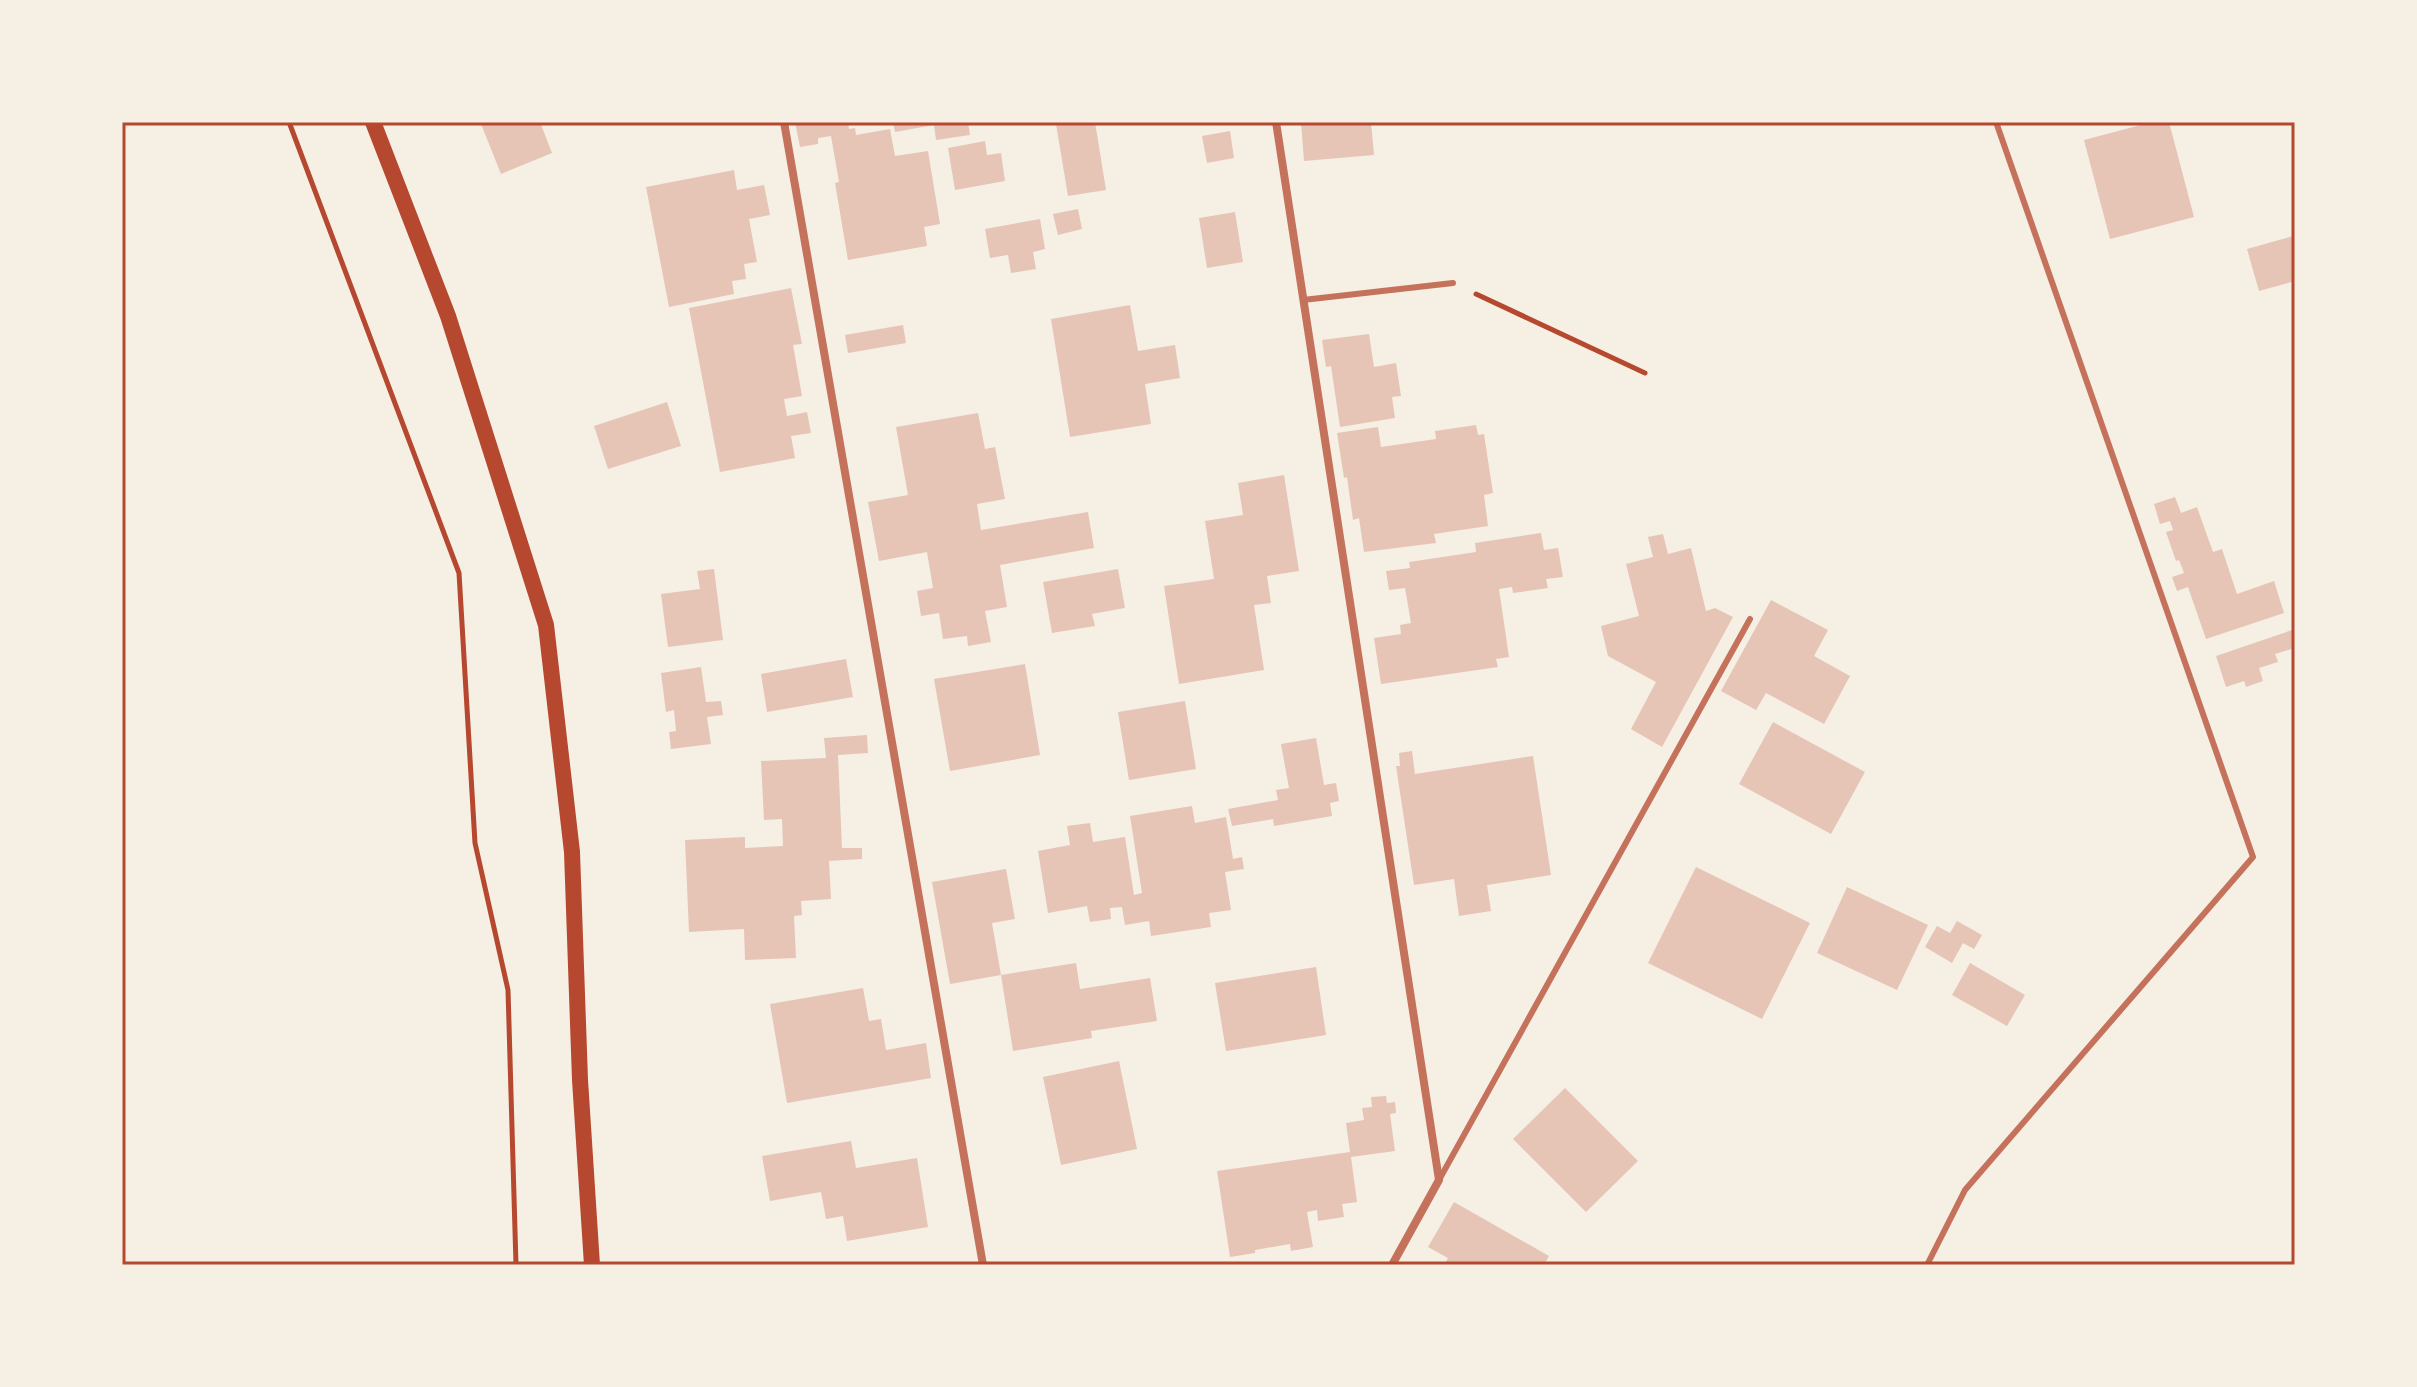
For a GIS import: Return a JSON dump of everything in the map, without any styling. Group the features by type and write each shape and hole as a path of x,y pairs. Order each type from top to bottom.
{"main road":[{"path":"373,122 448,316 546,625 572,852 580,1080 592,1265"}],"street":[{"path":"784,122 983,1265"},
{"path":"1276,122 1439,1180 1392,1265"}],"lane":[{"path":"1927,1265 1965,1190 2253,857 1996,122"},
{"path":"1303,300 1453,283"},
{"path":"1439,1180 1750,619"}],"path":[{"path":"289,122 459,573 475,843 508,990 516,1265"},
{"path":"1453,283 1645,373"}],"building":[{"path":"540,122 552,153 501,174 481,124"},
{"path":"795,122 848,122 849,129 855,128 856,135 890,129 895,156 928,151 940,224 924,227 927,246 848,260 835,183 839,182 831,136 818,138 818,144 800,147"},
{"path":"893,122 968,122 970,135 936,140 934,125 895,132"},
{"path":"1095,122 1106,190 1068,196 1056,124"},
{"path":"1301,122 1371,122 1374,155 1304,161"},
{"path":"2152,122 2169,122 2194,217 2110,239 2084,140"},
{"path":"1230,131 1234,158 1207,163 1202,136"},
{"path":"985,141 987,155 1001,153 1005,181 955,190 948,148"},
{"path":"734,170 737,190 764,185 770,215 749,219 757,262 744,264 746,279 732,281 734,294 669,307 646,187"},
{"path":"1078,209 1082,229 1058,235 1053,214"},
{"path":"1235,212 1243,262 1207,268 1199,218"},
{"path":"1040,219 1045,249 1033,252 1036,269 1011,273 1008,255 990,258 985,229"},
{"path":"2293,236 2295,281 2259,291 2247,249"},
{"path":"791,288 802,344 793,345 802,396 784,399 787,416 807,412 811,433 791,436 795,458 720,472 689,308"},
{"path":"1130,305 1138,351 1175,345 1180,378 1145,384 1151,424 1070,437 1051,319"},
{"path":"903,325 906,343 848,353 845,335"},
{"path":"1369,334 1374,367 1396,363 1401,396 1392,397 1395,418 1340,427 1331,366 1326,367 1322,340"},
{"path":"667,402 681,446 608,469 594,426"},
{"path":"978,413 985,449 995,447 1005,499 977,504 981,530 1088,512 1094,548 1000,565 1007,607 985,611 991,642 968,646 967,636 943,639 939,613 921,616 917,591 933,588 927,552 879,561 868,502 908,495 896,427"},
{"path":"1476,425 1478,435 1484,434 1493,493 1484,495 1488,526 1434,534 1436,543 1364,552 1359,518 1353,520 1337,433 1378,427 1381,447 1436,439 1435,431"},
{"path":"1284,475 1299,571 1267,576 1271,603 1254,605 1264,670 1179,684 1164,586 1214,579 1205,521 1243,515 1238,483"},
{"path":"2175,497 2181,513 2197,507 2213,552 2222,549 2237,594 2274,581 2284,613 2206,639 2188,587 2177,591 2172,577 2184,573 2179,560 2176,561 2166,532 2173,530 2170,521 2160,524 2154,504"},
{"path":"1541,533 1544,550 1558,548 1563,577 1546,579 1548,588 1513,593 1512,587 1499,589 1509,657 1496,659 1498,667 1381,684 1374,638 1401,634 1400,625 1411,623 1405,588 1389,590 1386,571 1410,568 1409,562 1476,552 1475,543"},
{"path":"1663,534 1668,554 1691,548 1706,611 1715,608 1733,617 1662,747 1631,729 1656,682 1608,656 1601,626 1639,616 1626,564 1653,557 1648,537"},
{"path":"714,569 723,640 668,647 661,594 700,589 697,571"},
{"path":"1118,569 1125,608 1092,614 1095,626 1052,633 1043,582"},
{"path":"1771,600 1828,630 1814,656 1850,676 1824,724 1766,693 1756,710 1721,691"},
{"path":"2295,629 2295,648 2275,654 2278,662 2259,668 2263,681 2246,687 2244,681 2226,687 2216,656"},
{"path":"846,659 853,697 767,712 761,674"},
{"path":"1025,664 1040,755 950,771 934,679"},
{"path":"701,667 706,702 721,701 723,715 707,717 711,744 671,749 669,732 676,731 674,710 666,712 661,673"},
{"path":"1185,701 1196,769 1129,780 1118,712"},
{"path":"1773,722 1865,772 1831,834 1739,784"},
{"path":"867,735 868,753 838,755 842,848 862,848 862,859 829,861 831,899 801,901 802,915 794,916 796,958 745,960 744,929 689,932 685,840 745,837 745,848 783,846 782,819 764,820 761,761 826,758 824,738"},
{"path":"1316,738 1324,785 1336,783 1339,801 1330,803 1332,816 1274,826 1273,819 1232,826 1228,809 1278,800 1276,790 1289,788 1281,744"},
{"path":"1412,751 1415,774 1533,756 1551,875 1487,885 1491,911 1459,916 1454,879 1414,885 1396,766 1400,766 1399,753"},
{"path":"1192,806 1195,823 1226,817 1233,859 1242,857 1244,869 1225,872 1231,910 1209,913 1211,927 1151,936 1149,921 1125,925 1122,907 1110,908 1111,919 1090,922 1087,906 1048,913 1038,851 1070,845 1067,826 1090,823 1093,842 1125,837 1134,895 1142,893 1130,816"},
{"path":"1696,867 1810,923 1762,1019 1648,963"},
{"path":"1006,869 1015,919 992,923 1001,975 950,984 932,882"},
{"path":"1847,887 1928,925 1897,990 1817,953"},
{"path":"1957,921 1982,935 1974,949 1963,943 1952,963 1925,947 1937,926 1950,933"},
{"path":"1076,963 1080,989 1150,978 1157,1021 1091,1031 1092,1038 1013,1051 1001,975"},
{"path":"1970,963 2025,995 2007,1026 1952,995"},
{"path":"1316,967 1326,1035 1226,1051 1215,983"},
{"path":"863,988 869,1021 881,1019 886,1050 926,1043 931,1078 787,1103 770,1004"},
{"path":"1119,1061 1137,1149 1061,1165 1043,1077"},
{"path":"1565,1088 1638,1161 1586,1212 1513,1139"},
{"path":"1386,1096 1387,1103 1395,1102 1396,1113 1390,1114 1395,1151 1351,1157 1357,1202 1342,1204 1344,1217 1318,1221 1317,1210 1307,1212 1313,1247 1291,1251 1290,1244 1230,1257 1217,1171 1350,1152 1346,1123 1364,1120 1362,1108 1372,1107 1371,1097"},
{"path":"851,1141 856,1168 917,1158 928,1227 847,1241 843,1216 826,1219 821,1192 770,1201 762,1156"},
{"path":"1454,1202 1549,1256 1544,1265 1444,1265 1448,1258 1428,1247"}]}
